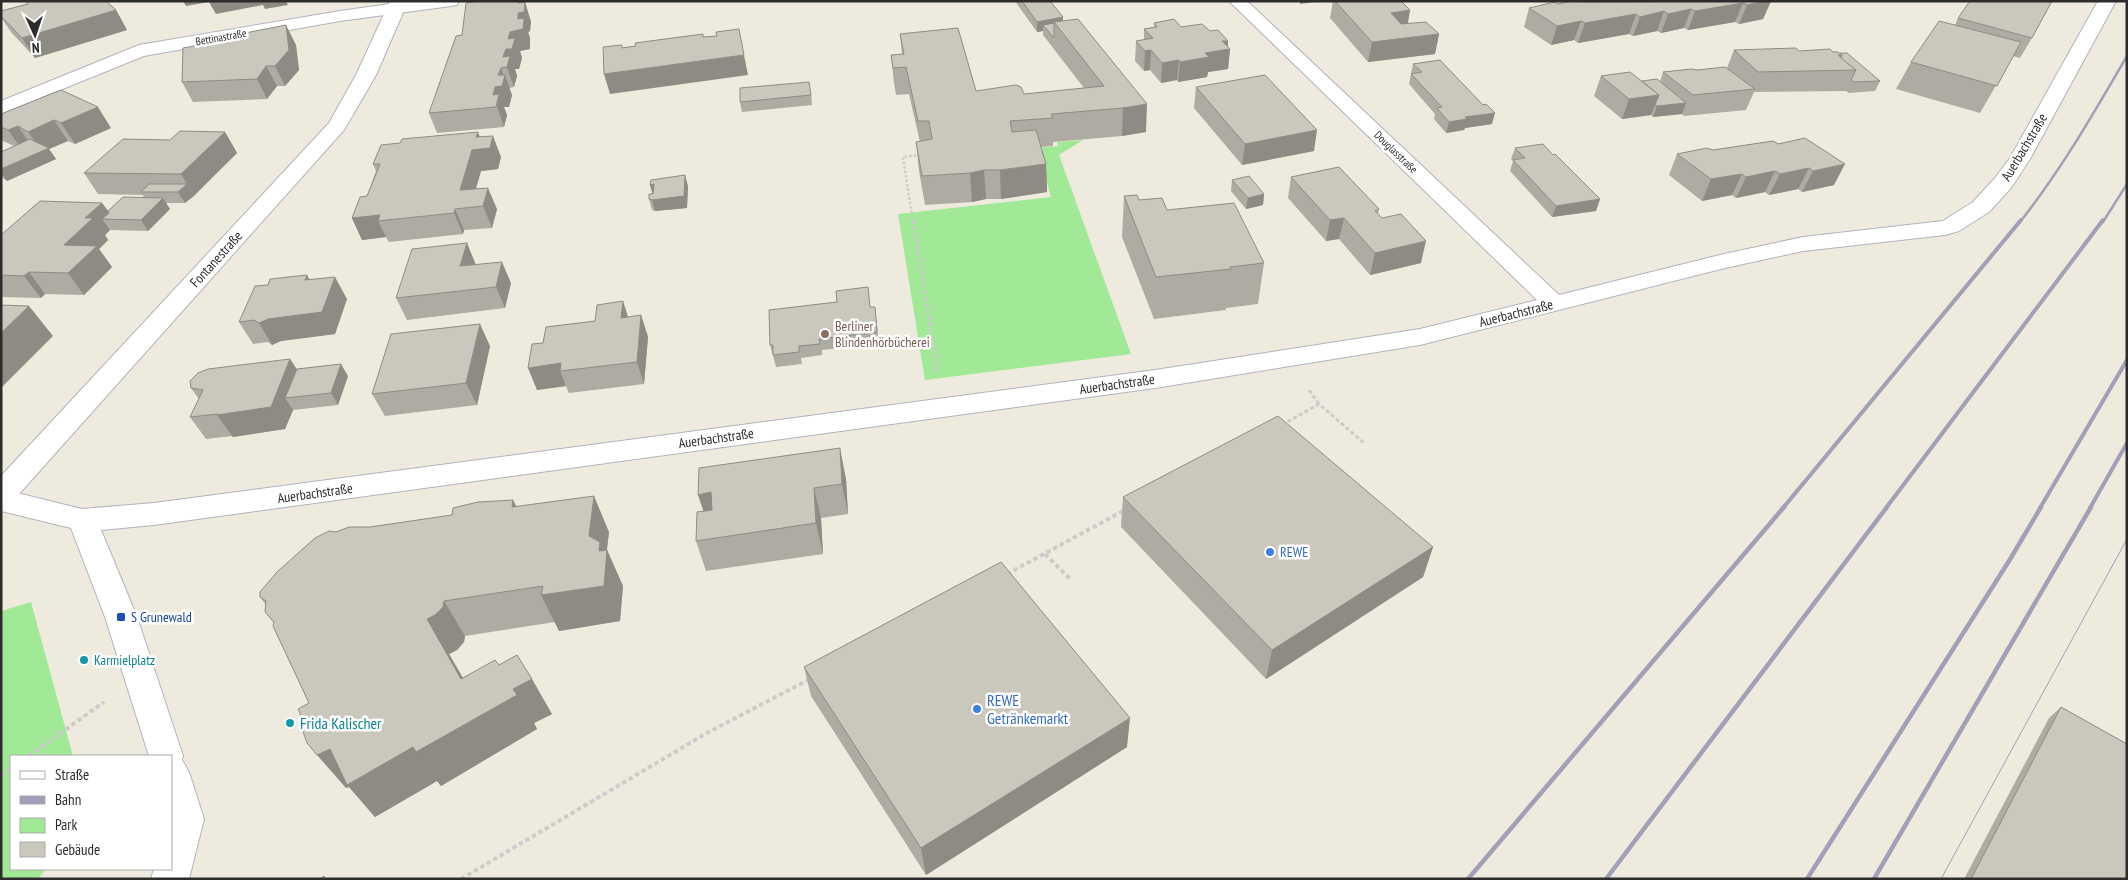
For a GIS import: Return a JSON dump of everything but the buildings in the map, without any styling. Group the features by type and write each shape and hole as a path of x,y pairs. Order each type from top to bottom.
{"street":[{"name":"Bettinastraße","path":"1,108 139,51 397,5 451,1"},
{"name":"Douglasstraße","path":"1237,1 1555,304"},
{"name":"Auerbachstraße","path":"1,500 82,520 154,514 1155,379 1420,337 1724,261 1803,244 1923,233 1951,226 1981,208 2003,183 2020,158 2107,1"},
{"name":"Fontanestraße","path":"1,495 336,126 366,75 397,5"},
{"path":"82,520 121,617 166,755"},
{"path":"170,879 186,819 172,775"}],"path":[{"path":"923,155 903,157 938,376"},
{"path":"1276,428 1319,404 1364,443"},
{"path":"1002,577 1131,507"},
{"path":"1045,554 1071,580"},
{"path":"30,755 141,676"},
{"path":"461,879 707,733 811,678"}],"green space":[{"path":"1083,140 1059,155 1131,354 925,380 898,214 1051,197 1037,148 1058,146 1057,142"},
{"path":"31,602 73,755 10,755 10,870 45,870 38,879 1,879 1,611"}],"tram line":[{"path":"1941,879 2127,539"}],"railway":[{"path":"2020,222 2063,162 2127,56"},
{"path":"2103,222 2127,184"},
{"path":"1783,508 2021,220"},
{"path":"1886,508 2103,220"},
{"path":"2040,508 2127,360"},
{"path":"2090,508 2127,443"},
{"path":"1468,879 1784,507"},
{"path":"1606,879 1887,507"},
{"path":"1807,879 2009,561 2041,507"},
{"path":"1874,879 2091,507"}],"place":[{"name":"Berliner Blindenhörbücherei","path":"825,334"},
{"name":"REWE","path":"1270,552"},
{"name":"S Grunewald","path":"121,617"},
{"name":"Karmielplatz","path":"84,660"},
{"name":"REWE Getränkemarkt","path":"977,709"},
{"name":"Frida Kalischer","path":"290,723"}]}
